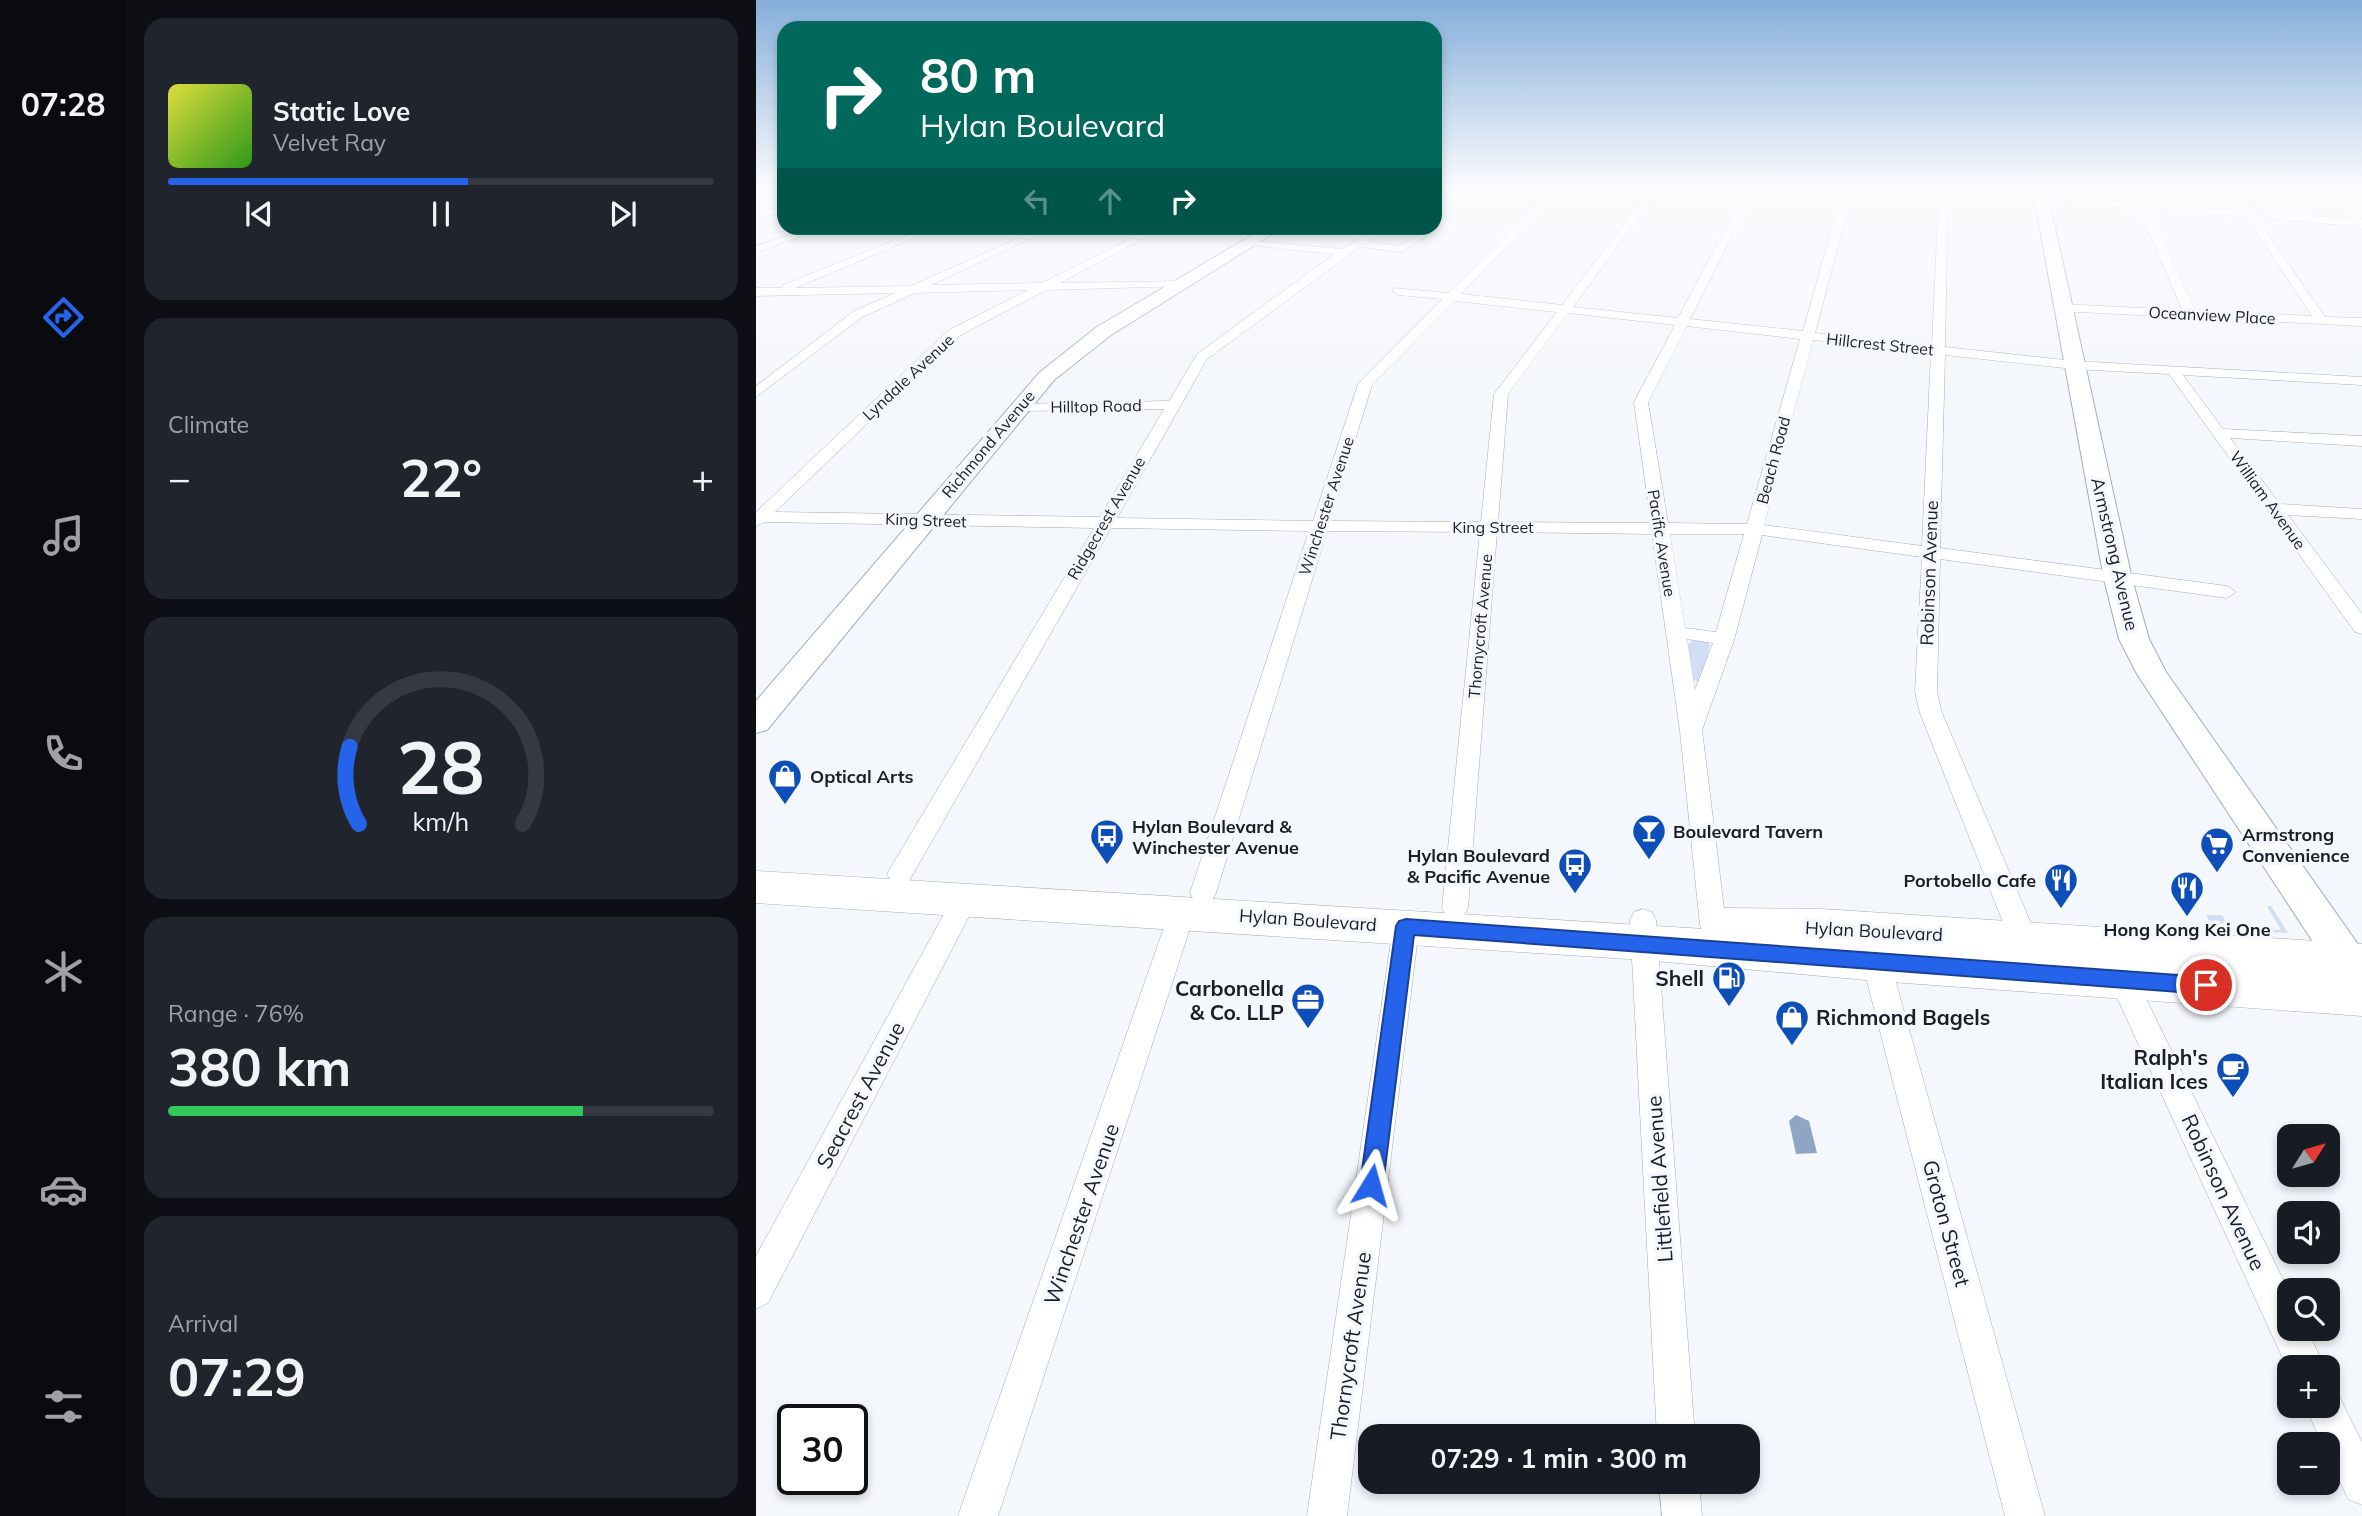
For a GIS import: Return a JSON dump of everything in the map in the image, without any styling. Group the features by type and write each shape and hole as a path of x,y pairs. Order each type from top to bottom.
{"main road":[{"name":"Hylan Boulevard","path":"757,883 900,874 1406,926 1643,931 1872,946 2024,940 2358,976"},
{"name":"Hylan Boulevard","path":"757,883 965,899 1455,908 1643,931 1713,925 2123,980 2358,976"}],"street":[{"path":"756,302 862,257"},
{"path":"756,393 853,317 984,257"},
{"name":"Lyndale Avenue","path":"757,518 954,333 1102,257"},
{"name":"Richmond Avenue","path":"756,722 1018,407 1047,376 1075,352 1226,257"},
{"name":"Ridgecrest Avenue","path":"900,874 1202,357 1339,257"},
{"name":"Winchester Avenue","path":"978,1516 1193,903 1365,384 1493,257"},
{"name":"Thornycroft Avenue","path":"1455,908 1501,394 1605,257"},
{"name":"Pacific Avenue","path":"1713,925 1691,731 1642,402 1717,257"},
{"name":"Beach Road","path":"1691,731 1724,640 1829,257"},
{"name":"Robinson Avenue","path":"1941,257 1926,692 1931,713 2024,940"},
{"name":"Armstrong Avenue","path":"2053,257 2118,579 2130,624 2145,662 2358,976"},
{"path":"2165,257 2190,314"},
{"path":"2278,257 2321,320"},
{"path":"756,292 1181,284"},
{"name":"Hillcrest Street","path":"1398,291 2074,365 2362,381"},
{"name":"Oceanview Place","path":"2062,308 2362,322"},
{"name":"William Avenue","path":"2174,372 2274,509 2354,605 2362,628"},
{"name":"Hilltop Road","path":"1018,407 1174,405"},
{"path":"2219,433 2362,441"},
{"path":"2274,509 2362,514"},
{"name":"King Street","path":"757,518 1754,529 2227,592"},
{"path":"1676,634 1696,633 1724,640"},
{"name":"Seacrest Avenue","path":"756,1291 965,899"},
{"name":"Thornycroft Avenue","path":"1327,1516 1406,926"},
{"name":"Littlefield Avenue","path":"1643,931 1675,1424"},
{"name":"Groton Street","path":"1872,946 2025,1516"},
{"name":"Robinson Avenue","path":"2123,980 2300,1355"},
{"path":"2330,1418 2362,1485"},
{"path":"1680,1494 1682,1516"}],"shaded area":[{"path":"1694,640 1706,641 1710,645 1702,679 1698,682 1693,679 1688,644"},
{"path":"2267,906 2271,906 2288,933 2214,929 2206,915 2222,915 2231,929 2281,930"},
{"path":"1796,1115 1809,1121 1817,1153 1796,1154 1789,1121"}],"place":[{"name":"Optical Arts","path":"785,806"},
{"name":"Boulevard Tavern","path":"1649,861"},
{"name":"Hylan Boulevard & Winchester Avenue","path":"1107,866"},
{"name":"Armstrong Convenience","path":"2217,874"},
{"name":"Hylan Boulevard & Pacific Avenue","path":"1575,895"},
{"name":"Portobello Cafe","path":"2061,910"},
{"name":"Hong Kong Kei One","path":"2187,918"},
{"name":"Shell","path":"1729,1008"},
{"name":"Carbonella & Co. LLP","path":"1308,1030"},
{"name":"Richmond Bagels","path":"1792,1047"},
{"name":"Ralph's Italian Ices","path":"2233,1099"}],"route":[{"path":"1371,1185 1406,926 2206,985"}]}
